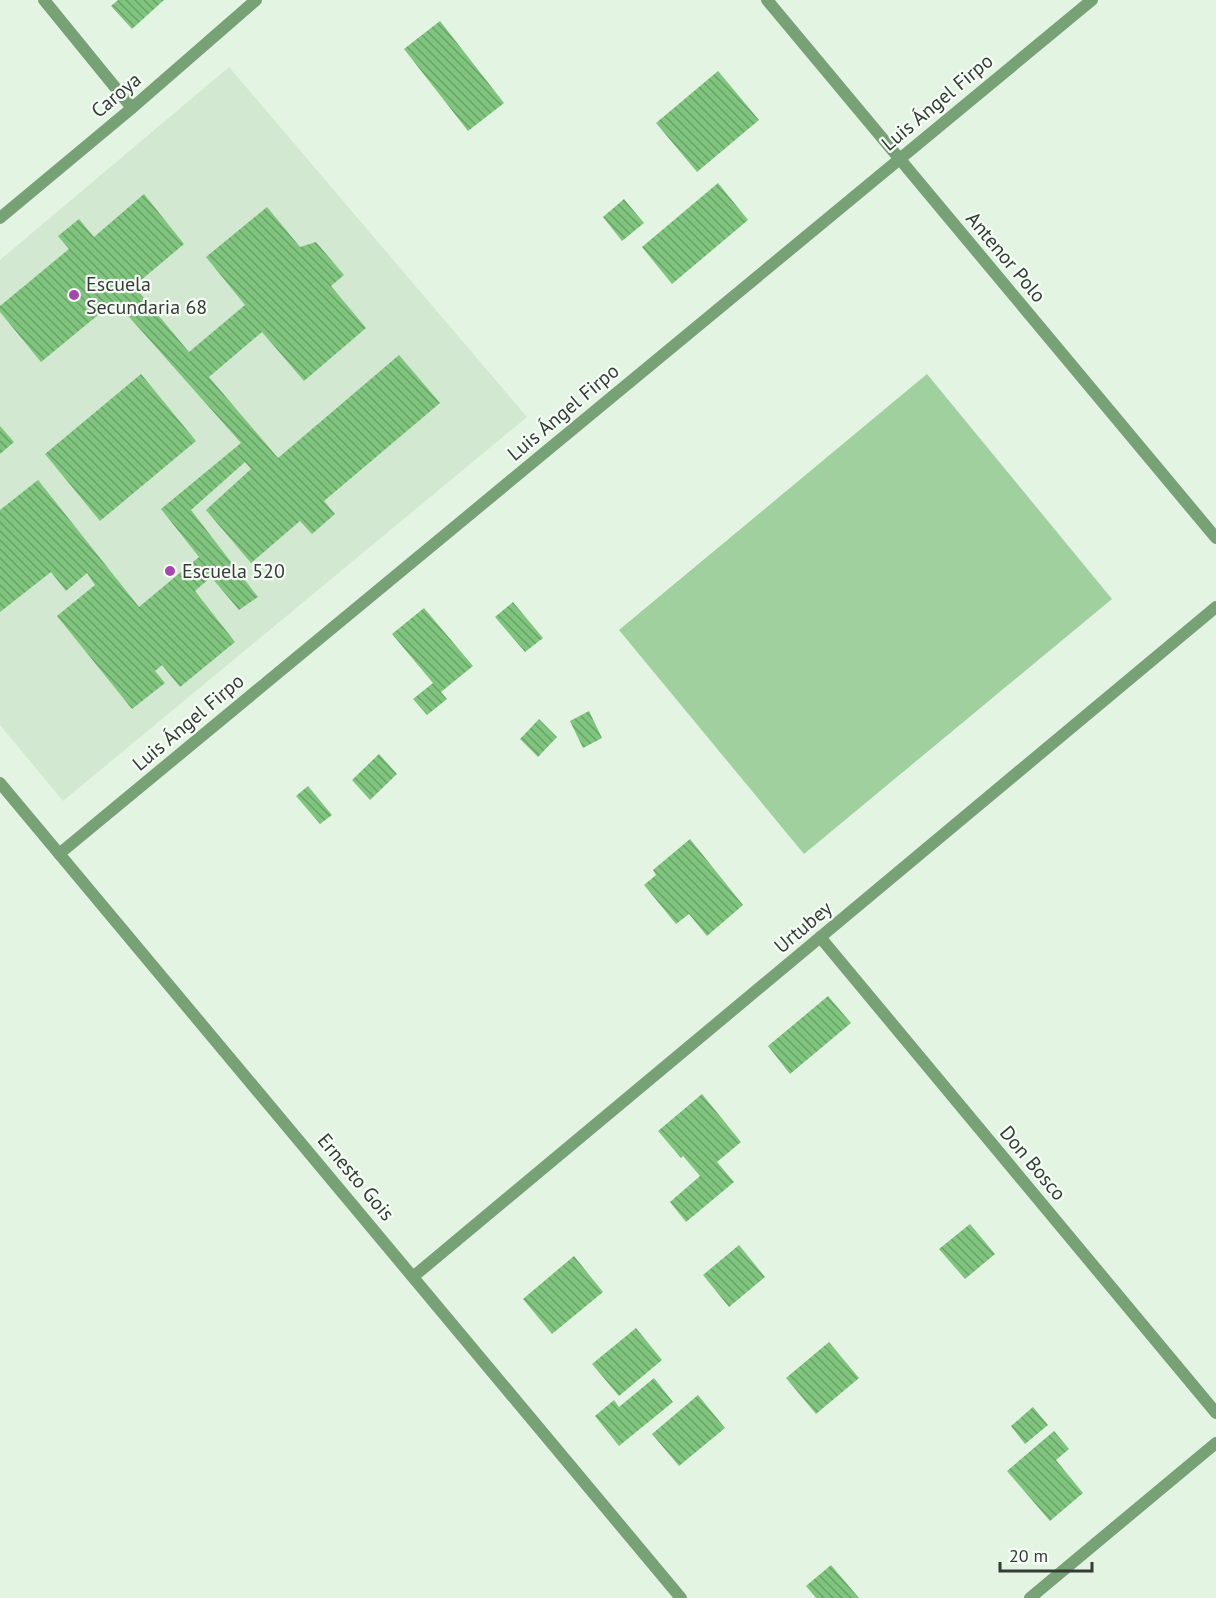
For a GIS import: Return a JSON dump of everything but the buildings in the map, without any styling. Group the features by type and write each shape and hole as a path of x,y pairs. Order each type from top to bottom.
{"street":[{"path":"44,0 132,108"},
{"name":"Caroya","path":"0,218 132,108 256,0"},
{"name":"Antenor Polo","path":"767,0 1216,538"},
{"name":"Luis Ángel Firpo","path":"59,854 1092,0"},
{"name":"Urtubey","path":"414,1276 1216,607"},
{"name":"Ernesto Gois","path":"0,783 681,1598"},
{"name":"Don Bosco","path":"820,937 1216,1413"},
{"path":"1030,1598 1216,1443"}],"shaded area":[{"name":"Escuela 520","path":"229,67 527,417 63,801 0,725 0,260"}],"green space":[{"path":"927,374 1112,599 804,854 619,630"}],"place":[{"name":"Escuela Secundaria 68","path":"74,295"},
{"name":"Escuela 520","path":"170,571"}]}
